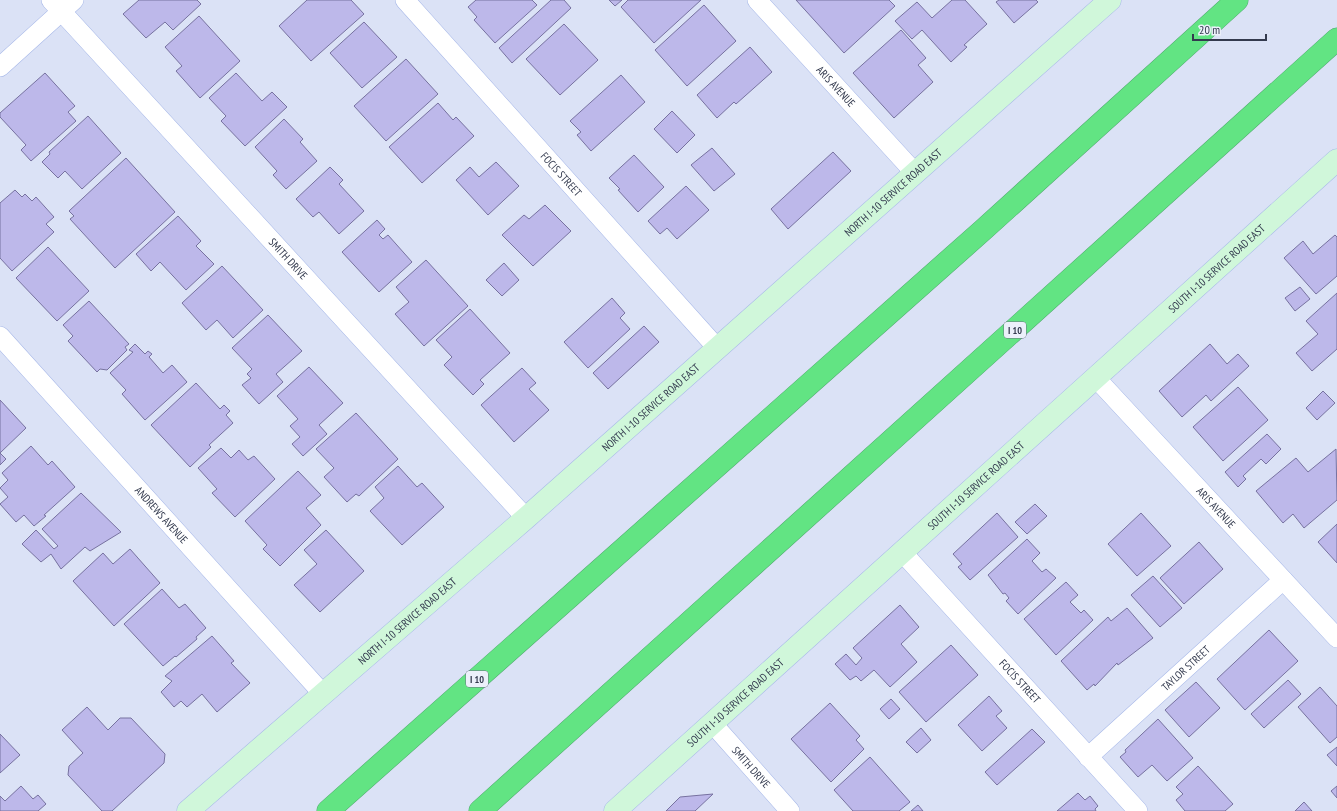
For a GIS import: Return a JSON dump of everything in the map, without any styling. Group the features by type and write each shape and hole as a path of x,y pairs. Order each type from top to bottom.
{"highway":[{"name":"I 10","path":"328,811 983,230 1237,0"},
{"name":"I 10","path":"480,811 1337,39"}],"street":[{"name":"FOCIS STREET","path":"405,0 718,349"},
{"name":"ARIS AVENUE","path":"757,0 915,174"},
{"name":"NORTH I-10 SERVICE ROAD EAST","path":"188,811 526,518 1110,0"},
{"path":"0,68 62,4"},
{"name":"SMITH DRIVE","path":"62,4 526,518"},
{"name":"SOUTH I-10 SERVICE ROAD EAST","path":"615,811 1337,160"},
{"name":"ANDREWS AVENUE","path":"0,336 323,694"},
{"name":"ARIS AVENUE","path":"1095,377 1337,638"},
{"name":"FOCIS STREET","path":"902,552 1138,811"},
{"name":"TAYLOR STREET","path":"1088,757 1283,580"},
{"name":"SMITH DRIVE","path":"712,722 790,811"}],"building":[{"path":"139,0 197,0 201,4 173,30 165,22 146,38 123,14"},
{"path":"307,0 351,0 364,14 311,61 279,26"},
{"path":"476,0 532,0 537,5 495,43 474,20 477,17 468,7"},
{"path":"551,0 564,0 571,8 512,63 499,48"},
{"path":"609,0 622,0 615,6"},
{"path":"628,0 701,0 654,43 621,7"},
{"path":"796,0 889,0 895,6 844,53"},
{"path":"952,0 965,0 987,24 964,45 967,47 951,62 922,30 912,39 895,21 917,2 932,18"},
{"path":"999,0 1036,0 1038,2 1014,23 996,2"},
{"path":"704,5 736,41 687,86 655,50"},
{"path":"199,16 240,61 200,98 176,71 182,66 165,47"},
{"path":"364,22 397,57 362,88 330,53"},
{"path":"564,24 598,60 560,95 526,59"},
{"path":"901,30 926,58 918,65 933,82 894,118 853,73"},
{"path":"750,47 772,72 736,104 734,102 717,118 697,95"},
{"path":"406,59 438,94 386,141 354,106"},
{"path":"45,73 75,106 68,112 76,121 31,161 21,150 26,145 0,117 0,113"},
{"path":"236,73 262,101 272,92 287,107 245,146 221,121 226,116 209,98"},
{"path":"621,75 645,102 591,151 577,135 581,132 570,121"},
{"path":"438,103 453,120 456,117 474,136 422,183 389,147"},
{"path":"672,111 695,135 677,153 654,129"},
{"path":"88,116 121,153 82,189 65,171 58,178 42,162 50,154 49,152"},
{"path":"284,119 303,139 300,142 317,161 286,189 273,175 277,171 255,147"},
{"path":"712,148 735,174 714,191 691,165"},
{"path":"833,152 851,171 788,229 771,209"},
{"path":"634,155 664,187 638,212 618,190 620,189 609,178"},
{"path":"126,158 175,212 115,268 70,219 74,216 69,211"},
{"path":"496,162 519,186 488,215 456,180 470,167 479,177"},
{"path":"330,167 343,180 339,184 364,211 339,234 319,212 313,217 296,199"},
{"path":"686,186 709,210 677,239 667,228 660,234 648,221"},
{"path":"15,190 22,197 25,194 32,201 36,197 54,217 46,224 54,232 12,271 0,258 0,203"},
{"path":"545,205 571,231 533,266 502,235 524,215 529,219"},
{"path":"178,216 201,241 196,246 214,264 186,290 160,262 151,271 136,254"},
{"path":"377,220 385,229 379,235 383,239 388,235 412,262 379,292 342,252"},
{"path":"1335,235 1337,237 1337,276 1316,294 1284,258 1303,241 1313,254"},
{"path":"48,247 89,291 57,321 16,278"},
{"path":"426,260 468,306 424,346 395,314 409,302 396,287"},
{"path":"504,263 519,280 502,296 486,280"},
{"path":"222,266 263,310 233,338 217,320 206,330 182,303"},
{"path":"1300,287 1310,299 1295,311 1285,298"},
{"path":"1337,293 1337,349 1312,371 1296,353 1318,334 1306,321"},
{"path":"612,298 625,313 620,318 630,329 588,368 564,342"},
{"path":"89,301 129,344 125,347 127,350 107,370 100,369 97,372 68,341 73,336 63,325"},
{"path":"470,309 510,353 480,380 484,384 473,395 444,365 452,357 436,340"},
{"path":"268,315 302,351 276,374 283,382 259,404 242,385 251,378 247,374 252,369 232,348"},
{"path":"644,326 659,342 608,389 593,373"},
{"path":"135,344 145,354 148,351 152,354 149,357 163,373 172,365 187,382 145,420 122,394 126,390 110,373 133,352 129,350"},
{"path":"1210,344 1227,364 1238,354 1249,366 1211,401 1206,395 1182,417 1159,391"},
{"path":"309,367 343,403 319,425 327,434 303,456 292,444 300,437 290,426 298,419 277,396"},
{"path":"522,368 536,383 529,389 549,410 514,442 481,405"},
{"path":"196,383 220,409 224,405 230,411 226,415 233,423 209,445 211,447 190,467 151,425"},
{"path":"1238,387 1268,420 1223,461 1193,427"},
{"path":"1323,391 1335,403 1317,420 1306,408"},
{"path":"0,400 26,428 0,453"},
{"path":"356,413 398,459 359,496 356,494 347,502 324,477 334,468 316,449"},
{"path":"1267,434 1281,449 1266,464 1261,459 1243,476 1246,479 1238,487 1225,472"},
{"path":"31,446 48,465 52,461 75,487 34,526 24,515 16,522 0,504 8,497 0,488 8,480 2,473"},
{"path":"221,448 231,458 239,450 248,460 254,456 275,479 235,517 212,493 217,489 198,468"},
{"path":"1336,449 1337,500 1304,528 1293,514 1283,523 1256,491 1296,458 1308,472"},
{"path":"0,453 6,459 0,465"},
{"path":"398,466 417,487 422,483 444,507 402,545 370,511 384,498 375,487"},
{"path":"298,471 321,495 306,508 321,525 280,566 263,549 267,545 245,521"},
{"path":"81,493 121,532 90,551 85,547 61,569 51,554 41,562 22,544 36,530 54,549 58,546 42,529"},
{"path":"1035,504 1047,516 1027,534 1015,522"},
{"path":"997,513 1018,537 970,580 958,567 962,564 953,554"},
{"path":"1141,513 1171,546 1137,576 1108,544"},
{"path":"1337,524 1337,563 1318,542"},
{"path":"326,530 364,571 320,612 294,585 317,564 304,550"},
{"path":"1027,539 1040,553 1032,561 1042,572 1046,569 1056,578 1018,614 1006,601 1009,598 1005,593 1003,594 988,575"},
{"path":"1199,542 1223,569 1184,604 1160,578"},
{"path":"130,549 160,583 114,626 73,581 103,553 113,564"},
{"path":"1153,576 1182,608 1160,627 1131,595"},
{"path":"1066,582 1078,595 1070,602 1081,613 1084,610 1093,620 1056,655 1024,619"},
{"path":"162,589 179,608 185,604 206,628 196,637 197,639 163,666 124,624"},
{"path":"900,605 919,627 901,644 917,662 890,687 874,670 861,681 856,676 850,680 835,664 846,654 856,665 862,658 853,648"},
{"path":"1127,608 1153,638 1118,665 1117,663 1095,686 1094,684 1087,690 1061,661 1108,617 1111,621"},
{"path":"1269,630 1298,661 1245,710 1217,679"},
{"path":"212,636 234,661 231,663 250,683 217,712 202,694 187,707 181,701 174,707 161,692 172,681 165,676"},
{"path":"951,645 978,675 926,722 899,692"},
{"path":"1288,680 1301,694 1264,728 1251,714"},
{"path":"1196,682 1220,708 1189,737 1165,710"},
{"path":"1320,687 1337,706 1337,737 1330,743 1298,707"},
{"path":"989,696 1002,711 996,716 1007,728 982,751 958,725"},
{"path":"891,699 900,709 889,719 880,709"},
{"path":"830,703 860,736 856,740 864,749 831,782 791,739"},
{"path":"87,707 108,730 120,718 131,718 165,754 164,763 112,811 102,811 68,775 69,766 83,753 62,730"},
{"path":"1158,719 1193,758 1167,781 1152,765 1138,777 1120,757 1126,752 1125,750"},
{"path":"921,728 931,740 917,753 906,742"},
{"path":"1032,729 1045,742 997,785 985,772"},
{"path":"0,734 20,755 0,773"},
{"path":"1337,747 1337,766 1327,755"},
{"path":"870,757 910,802 899,811 853,811 834,790"},
{"path":"1198,766 1233,804 1225,811 1185,811 1176,800 1183,794 1176,787"},
{"path":"21,786 33,799 38,795 46,804 38,811 0,811 0,796 5,801"},
{"path":"1337,786 1337,798 1331,791"},
{"path":"1078,793 1085,800 1090,796 1098,806 1095,809 1096,811 1057,811"},
{"path":"713,794 695,811 666,811 680,797"},
{"path":"1304,802 1312,811 1295,811"},
{"path":"918,805 923,811 911,811"}]}
